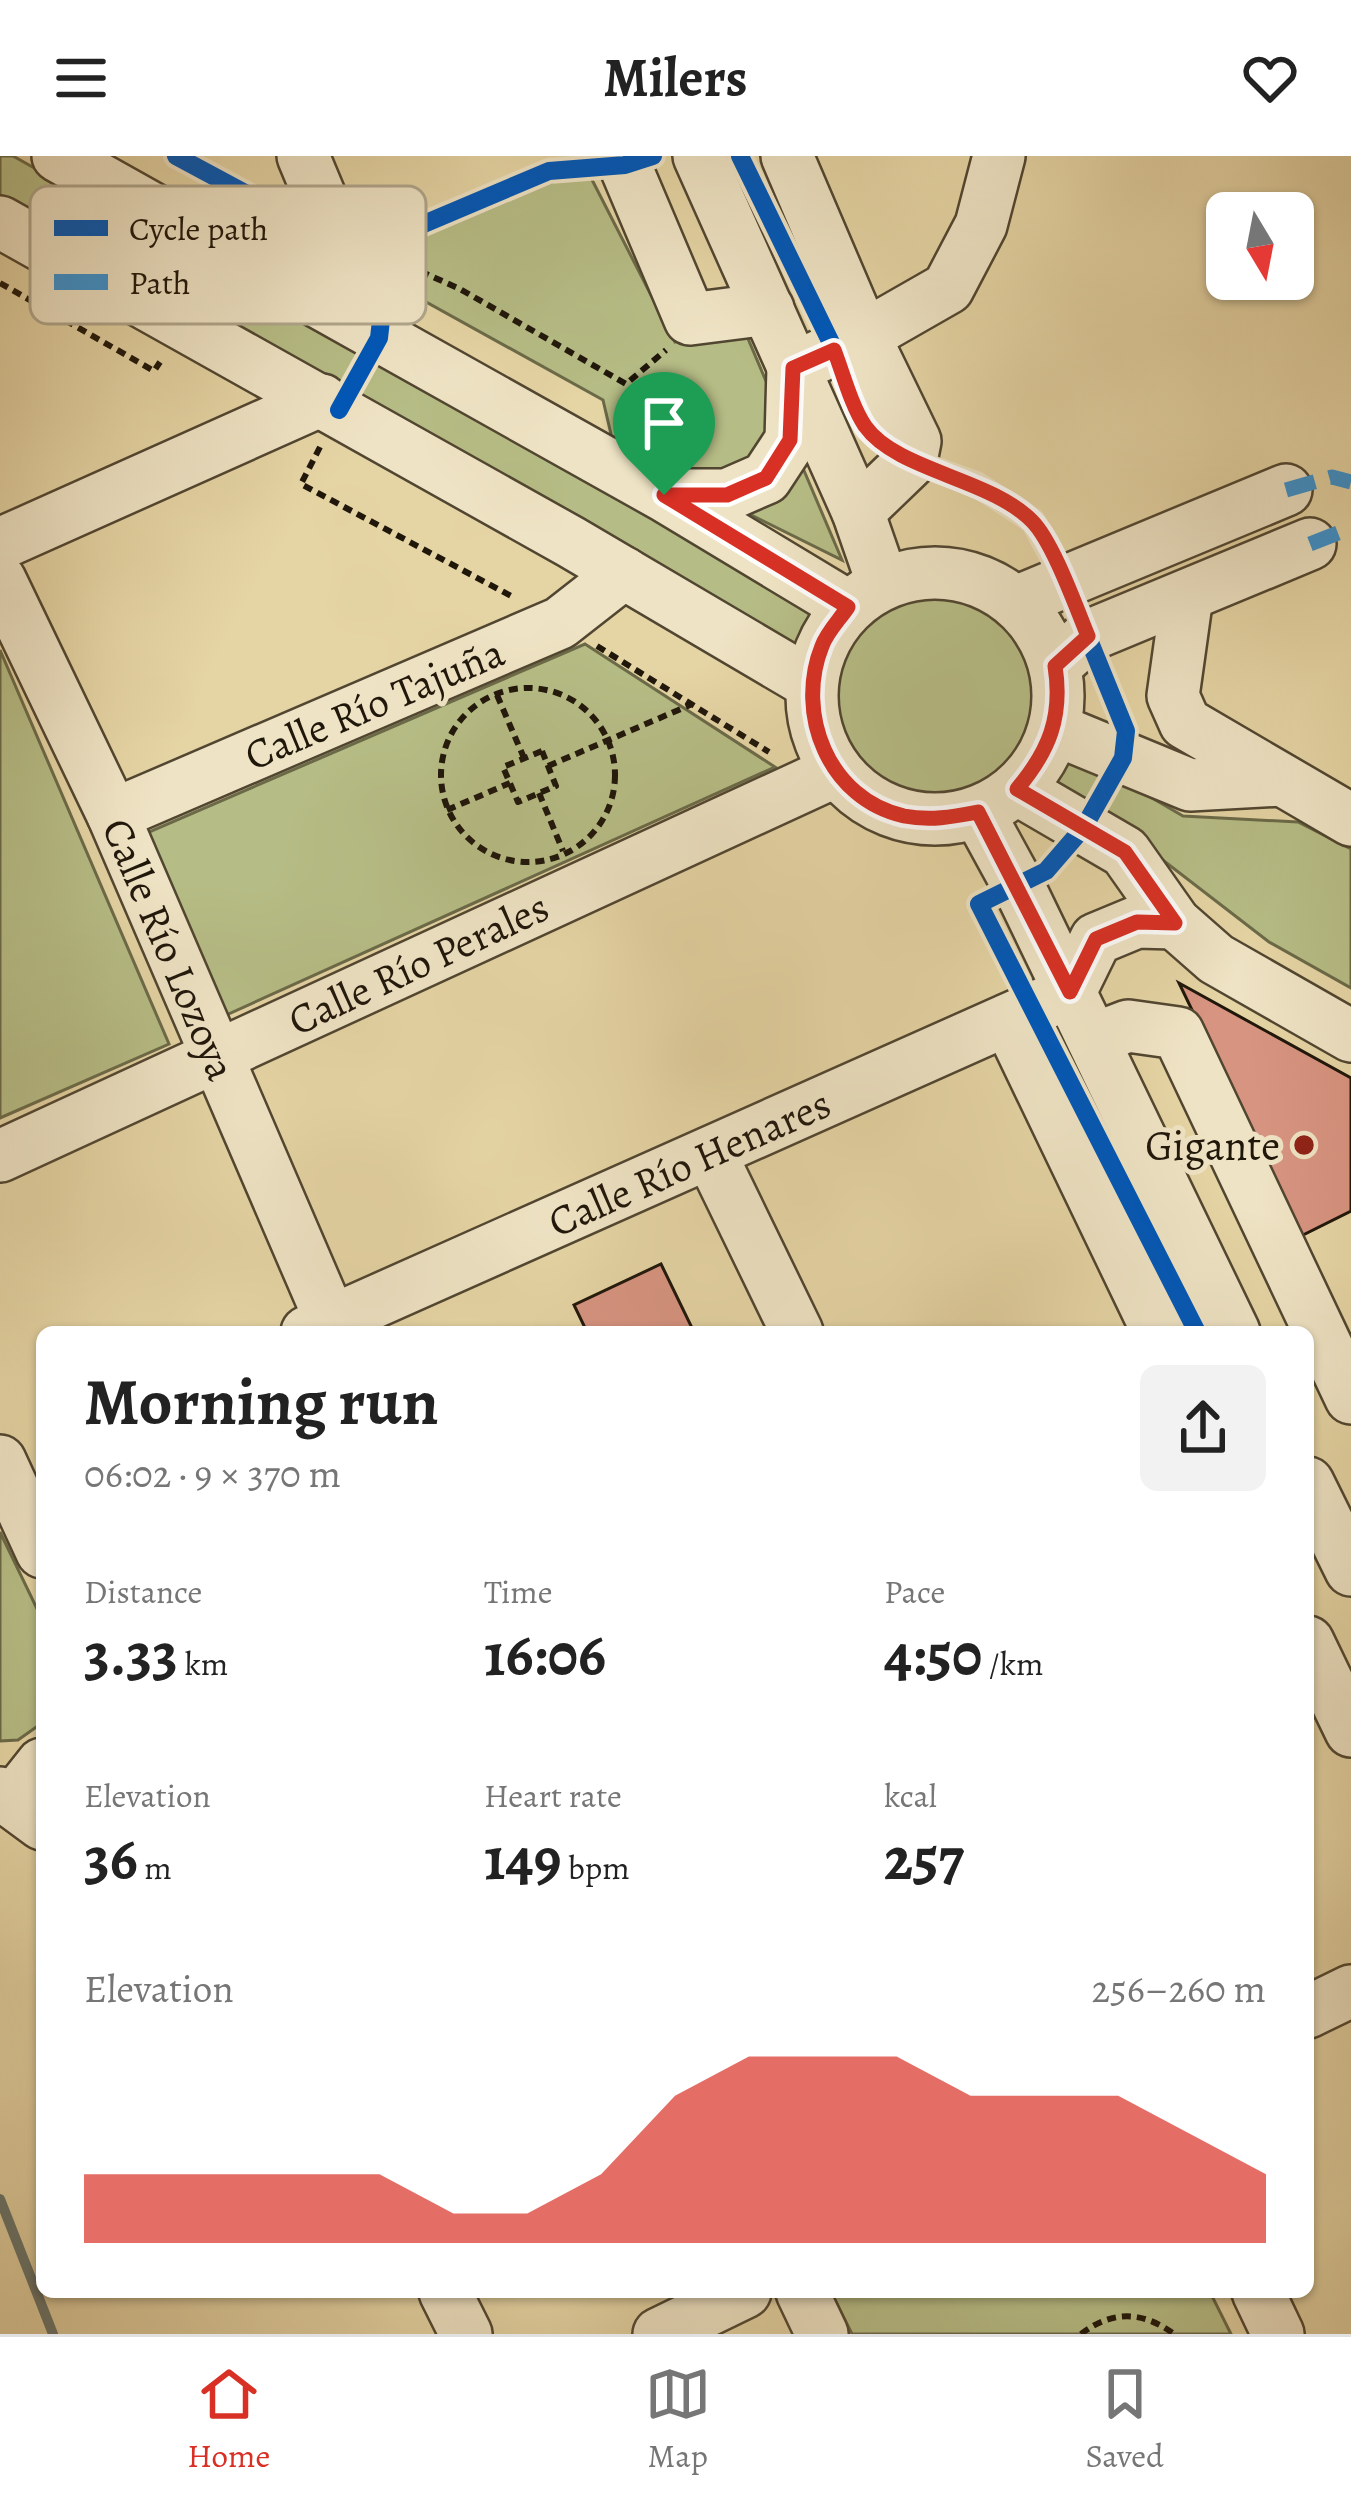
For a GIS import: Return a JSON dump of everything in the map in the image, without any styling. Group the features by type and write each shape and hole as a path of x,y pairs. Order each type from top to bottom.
{"street":[{"path":"58,156 111,186"},
{"path":"303,156 320,186"},
{"path":"621,156 690,319 768,309"},
{"path":"699,156 858,512 866,595"},
{"path":"787,156 915,441 911,461 858,512"},
{"path":"793,368 864,336 948,288 981,225 999,156"},
{"path":"0,222 30,239"},
{"path":"185,324 812,684"},
{"path":"354,324 664,495 866,595"},
{"path":"375,324 379,338"},
{"path":"664,495 727,495 766,478 790,440 793,368"},
{"path":"0,544 322,400"},
{"path":"1016,602 1286,490"},
{"path":"1055,666 1088,636 1310,544"},
{"name":"Calle Río Tajuña","path":"113,815 560,623 624,573"},
{"path":"917,574 952,574 986,584 1016,602 1047,643 1055,666 1058,709 1040,762 997,801 939,820 900,815 864,798 836,771 820,744 812,715 812,684 823,642 866,595 917,574"},
{"name":"Calle Río Lozoya","path":"0,580 113,815 217,1056 319,1326"},
{"path":"1187,596 1173,696 1185,723 1351,820"},
{"path":"1054,729 1190,785 1281,780"},
{"name":"Calle Río Perales","path":"0,1156 836,771"},
{"path":"997,801 1125,852 1175,923 1216,959 1351,1036"},
{"path":"997,801 1070,992 1231,1326"},
{"path":"1070,992 1096,939 1137,922 1175,923"},
{"name":"Calle Río Henares","path":"321,1326 1070,992"},
{"path":"1008,1020 1155,1326"},
{"path":"1094,1040 1128,1026 1178,1033 1307,1326"},
{"path":"710,1153 793,1326"},
{"path":"1314,1341 1339,1398"},
{"path":"15,1460 36,1532"},
{"path":"1314,1495 1351,1570"},
{"path":"1314,1654 1351,1731"},
{"path":"1314,2009 1351,1991"},
{"path":"449,2298 466,2334"},
{"path":"659,2334 733,2298"},
{"path":"805,2298 822,2334"},
{"path":"1261,2298 1278,2334"}],"path":[{"path":"426,274 626,384 675,343 690,319"},
{"path":"530,687 563,694 591,712 610,740 617,774 610,807 593,836 565,855 531,863 496,857 467,838 447,810 440,776 447,741 467,712 496,693 530,687"},
{"path":"548,766 691,705"},
{"path":"542,751 548,766 556,785 518,802 503,767 542,751"},
{"path":"447,810 510,784"},
{"path":"1081,2334 1101,2320 1132,2314 1157,2321 1174,2334"}],"green space":[{"path":"0,156 13,156 66,186 30,186 30,212 0,195"},
{"path":"586,168 675,342 743,327 842,560 614,447 603,400 426,302 426,235"},
{"path":"229,324 311,324 853,629 898,599 954,596 1002,620 1034,674 1032,728 1183,816 1298,822 1351,849 1351,988 1269,942 1120,827 1011,765 961,796 902,796 859,771 830,717 833,665"},
{"path":"585,644 775,767 224,1016 142,835"},
{"path":"0,650 169,1044 0,1118"},
{"path":"0,1532 36,1607 36,1727 18,1740 0,1741"},
{"path":"834,2298 1213,2298 1231,2334 852,2334"}],"building":[{"name":"Gigante","path":"1179,983 1351,1078 1351,1211 1301,1236"},
{"path":"661,1264 691,1326 584,1326 574,1305"}],"waterway":[{"path":"0,2199 36,2291"},
{"path":"39,2298 53,2334"}],"marked path":[{"path":"1286,490 1332,477 1351,482"},
{"path":"1310,544 1351,528"}],"cycle path":[{"path":"176,156 232,186"},
{"path":"426,223 549,171 625,165 653,156"},
{"path":"740,156 834,349 866,428 911,461 976,484 1033,521 1065,581 1126,731 1123,758 1084,827 1046,871 979,904 1194,1326"},
{"path":"339,410 379,338 381,324"}],"place":[{"name":"Gigante","path":"1304,1145"}],"route":[{"path":"834,350 866,428 911,461 976,484 1033,521 1088,636 1055,666 1058,709 1054,729 1040,762 1017,789 1125,852 1175,923 1137,922 1096,939 1070,992 978,812 939,820 900,815 864,798 836,771 820,744 812,715 812,684 823,642 848,607 664,495 727,495 766,478 790,440 793,368 834,350"}]}
